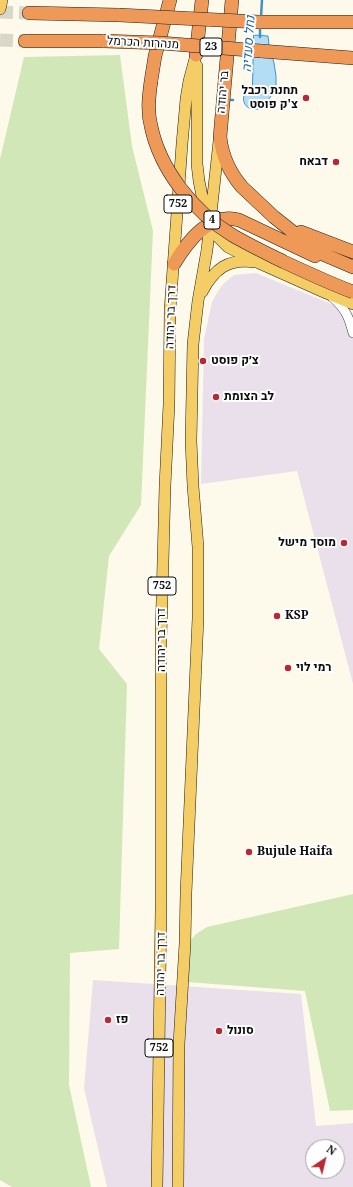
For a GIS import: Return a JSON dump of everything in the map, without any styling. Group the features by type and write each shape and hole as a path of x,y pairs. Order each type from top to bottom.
{"highway":[{"name":"4","path":"170,0 156,56 148,104 150,126 156,147 176,184 194,205 231,235 290,265 353,292"},
{"name":"דרך בר יהודה","path":"196,55 202,0"},
{"name":"בר יהודה","path":"232,0 220,137 223,154 238,182 248,194 274,217"},
{"name":"23","path":"29,13 119,15 259,22 353,22"},
{"name":"מנהרות הכרמל","path":"25,40 160,43 353,58"},
{"path":"274,217 315,249 352,267"},
{"path":"274,217 303,233 353,252"},
{"path":"174,264 188,242 209,225 225,219 234,218 316,257 352,267"}],"main road":[{"path":"0,9 2,0"},
{"path":"196,55 197,164 202,201 209,225 214,233 224,244 259,263 353,304"},
{"name":"דרך בר יהודה","path":"157,1187 161,916 162,573 169,404 170,310 186,99 196,55"},
{"name":"דרך בר יהודה","path":"178,1187 179,1044 185,943 192,731 197,650 198,562 191,441 193,344 220,137"},
{"path":"198,301 211,277 218,269 228,264 237,262 259,263"}],"street":[{"path":"326,293 345,310 353,333"}],"shaded area":[{"path":"256,273 353,313 353,684 297,471 201,484 204,339 212,302 224,283 234,275"},
{"path":"93,980 301,994 316,1126 353,1123 353,1187 107,1187 84,1088"}],"green space":[{"path":"120,55 132,146 153,231 141,505 109,556 99,649 127,684 119,949 70,953 69,1085 91,1187 12,1187 0,1180 0,159 24,57"},
{"path":"353,894 353,1110 330,1111 305,991 187,982 190,941 196,934 207,927"}],"water":[{"path":"254,35 268,36 276,76 276,89 263,107 259,109 249,108 244,103 244,95 252,92"}],"waterway":[{"name":"נחל סעדיה","path":"261,17 262,0"},
{"name":"נחל סעדיה","path":"260,26 260,37"}],"tunnel":[{"path":"0,12 29,13"},
{"path":"0,40 25,41"}],"place":[{"name":"תחנת רכבל צ'ק פוסט","path":"306,98"},
{"name":"דבאח","path":"336,162"},
{"name":"צ׳ק פוסט","path":"203,361"},
{"name":"לב הצומת","path":"216,397"},
{"name":"מוסך מישל","path":"344,543"},
{"name":"KSP","path":"277,616"},
{"name":"רמי לוי","path":"288,668"},
{"name":"Bujule Haifa","path":"249,852"},
{"name":"פז","path":"108,1020"},
{"name":"סונול","path":"219,1031"}]}
